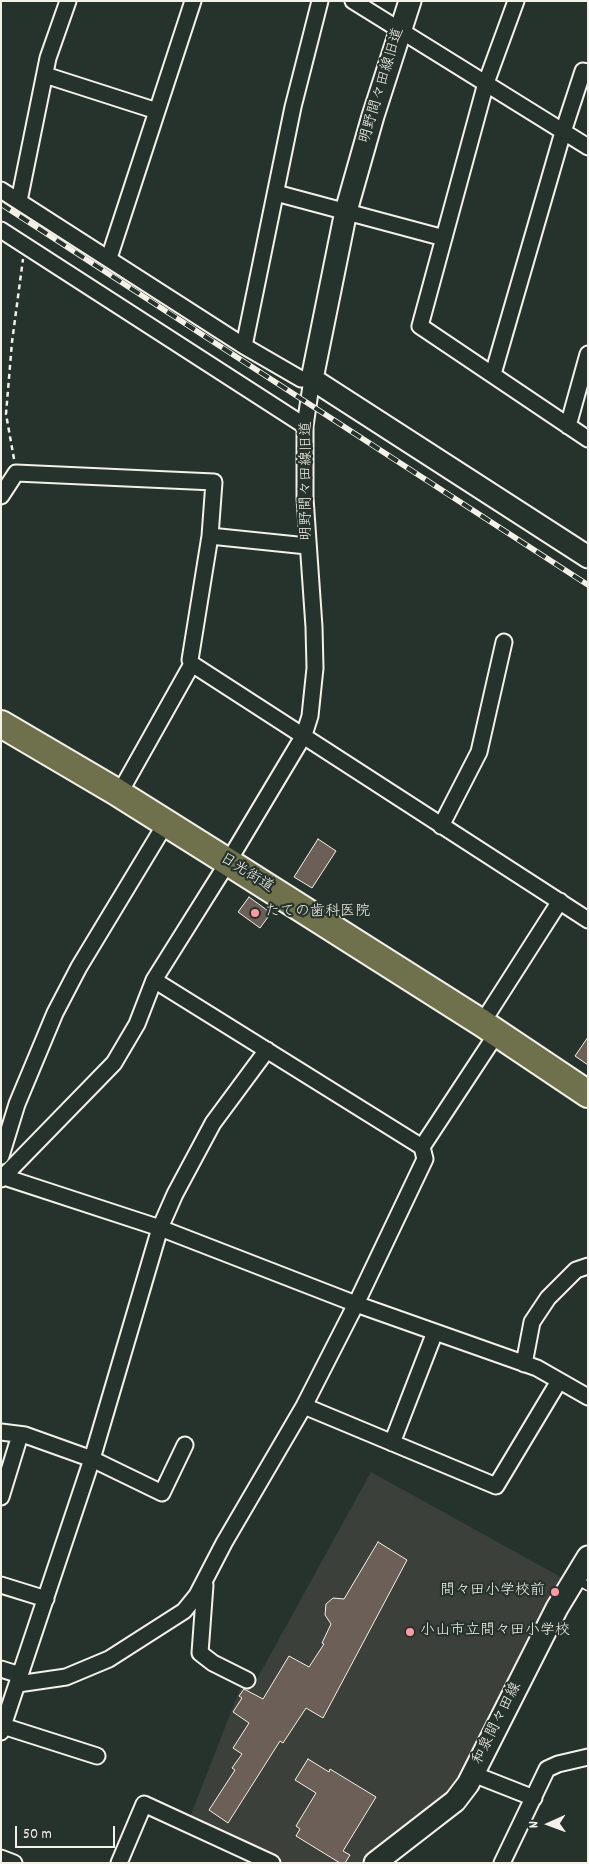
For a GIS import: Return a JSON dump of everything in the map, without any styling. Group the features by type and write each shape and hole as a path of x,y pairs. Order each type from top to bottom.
{"highway":[{"name":"日光街道","path":"1,724 228,862 490,1028 588,1094"}],"street":[{"path":"19,201 48,58 68,1"},
{"path":"109,258 193,1"},
{"path":"244,346 293,107 320,1"},
{"path":"353,1 588,147"},
{"name":"明野間々田線旧道","path":"2,1177 114,1063 137,1024 154,980 304,735 310,716 315,668 314,627 307,546 305,426 312,379 346,211 410,1"},
{"path":"516,1 486,83 420,326 588,439"},
{"path":"493,374 563,132 583,71 588,72"},
{"path":"45,75 157,111"},
{"path":"1,190 244,346 301,379 312,379 588,557"},
{"path":"276,193 444,238"},
{"path":"1,230 305,426"},
{"path":"568,426 588,354"},
{"path":"6,484 214,482 210,536 190,660 192,664 304,735 441,826 560,901 585,914"},
{"path":"210,536 307,546"},
{"path":"441,826 478,752 504,642"},
{"path":"119,794 192,664"},
{"path":"1,1156 17,1104 56,1013 79,967 166,823"},
{"path":"1,1669 19,1680 66,1676 109,1659 184,1611 205,1581 224,1543 304,1406 356,1304 425,1160 422,1147 560,901"},
{"path":"154,980 422,1147"},
{"path":"97,1756 2,1729 92,1459 160,1228 175,1194 213,1123 267,1050"},
{"path":"2,1177 160,1228 356,1304 524,1364 588,1396"},
{"path":"524,1364 532,1322 548,1298 576,1270 588,1266"},
{"path":"392,1443 435,1332"},
{"path":"304,1406 496,1486 559,1381"},
{"path":"1,1432 20,1434 92,1459 162,1493 186,1445"},
{"path":"1,1497 20,1434"},
{"name":"和泉間々田線","path":"375,1863 455,1801 473,1774 581,1582 588,1557"},
{"path":"205,1581 200,1653 214,1663 247,1680"},
{"path":"1,1585 46,1599"},
{"path":"502,1863 547,1769 558,1764 588,1757"},
{"path":"473,1774 534,1798"},
{"path":"119,1863 144,1804 272,1863"},
{"path":"1,1858 14,1863"}],"path":[{"path":"6,484 6,414 12,342 24,253 27,247"}],"shaded area":[{"name":"小山市立間々田小学校","path":"371,1472 566,1580 457,1779 427,1815 361,1863 285,1863 190,1817 242,1684 252,1688"}],"building":[{"path":"318,839 336,851 312,888 294,877"},
{"name":"たての歯科医院","path":"249,897 271,913 260,928 238,912"},
{"path":"588,1037 588,1065 575,1056"},
{"path":"378,1542 407,1560 323,1718 306,1708 283,1743 280,1741 228,1823 209,1810 235,1770 232,1768 242,1754 233,1748 249,1723 233,1712 242,1698 239,1696 244,1689 263,1699 289,1656 309,1667 324,1644 322,1643 331,1624 325,1615 326,1604 333,1598 344,1599"},
{"path":"308,1759 329,1772 330,1769 376,1797 343,1851 350,1855 345,1863 340,1863 296,1836 300,1829 296,1826 316,1793 295,1780"}],"railway":[{"path":"1,204 588,585"}],"place":[{"name":"たての歯科医院","path":"255,913"},
{"name":"間々田小学校前","path":"555,1592"},
{"name":"小山市立間々田小学校","path":"410,1632"}]}
